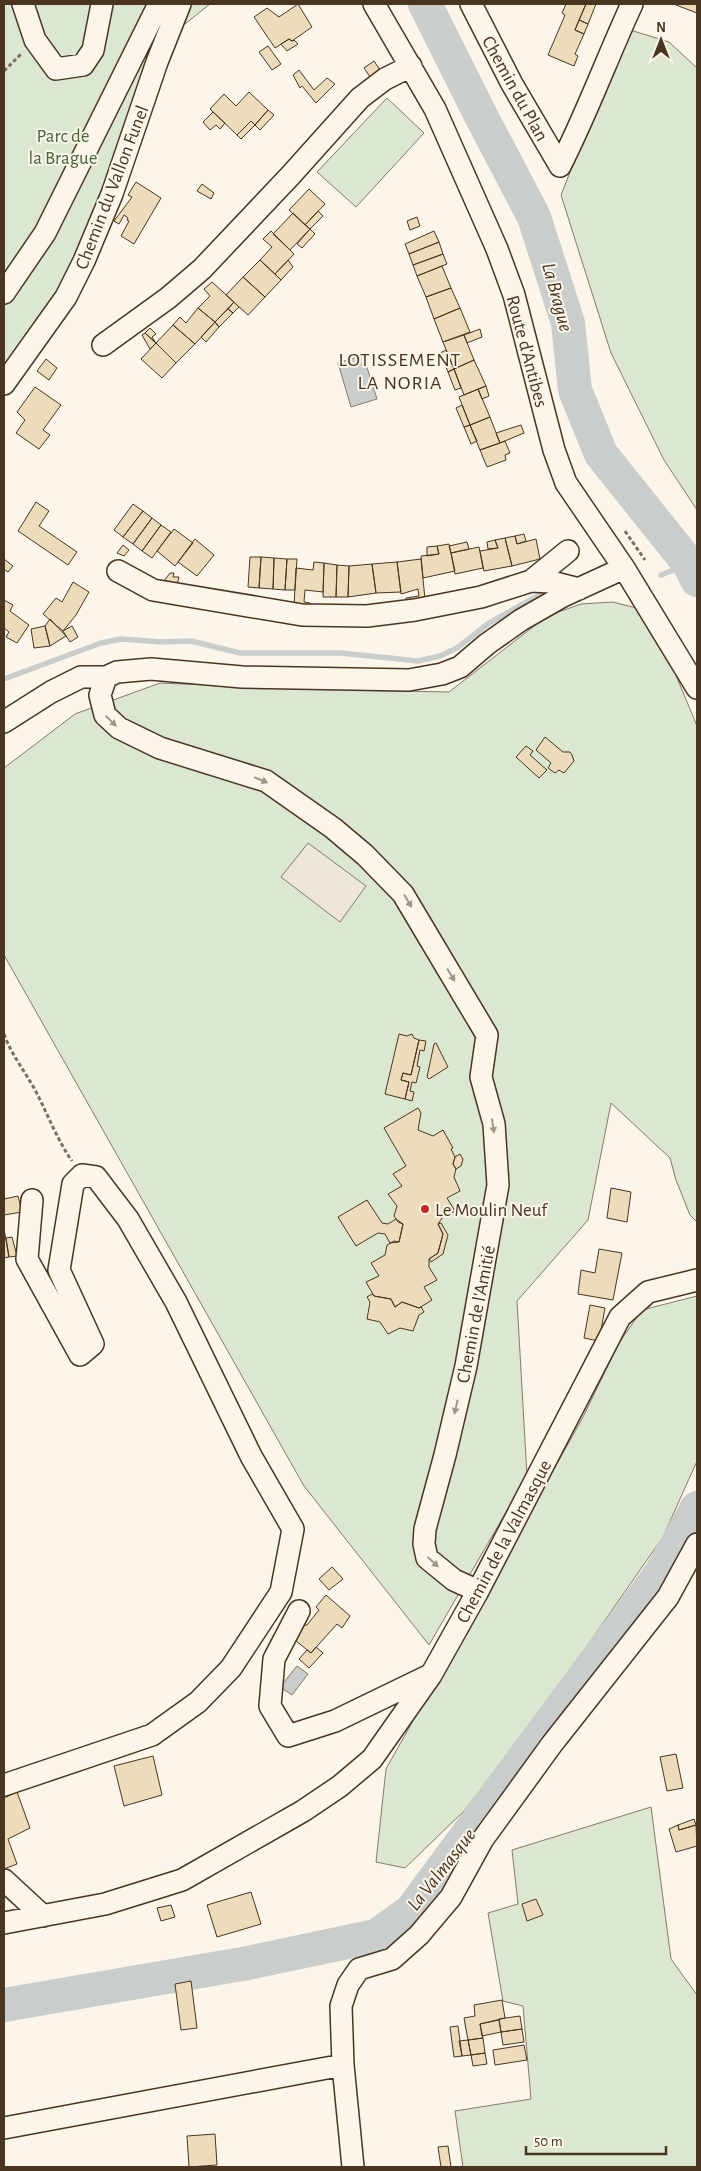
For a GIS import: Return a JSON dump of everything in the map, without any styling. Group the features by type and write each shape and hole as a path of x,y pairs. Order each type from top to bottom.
{"street":[{"path":"23,4 35,40 56,69 83,65 94,50 102,4"},
{"path":"4,293 45,233 138,44 156,12 169,4"},
{"name":"Chemin du Vallon Funel","path":"4,384 66,297 84,261 112,194 157,62 180,4"},
{"name":"Route d'Antibes","path":"374,4 435,109 497,249 514,295 554,450 566,483 624,568 697,688"},
{"name":"Chemin du Plan","path":"473,6 512,84 560,166 585,116 612,46 632,4"},
{"path":"102,345 168,298 202,269 290,176 360,98 385,80 411,66"},
{"path":"531,581 568,551"},
{"path":"4,722 51,692 82,677 106,677 116,672 151,669 262,677 409,680 442,674 460,667 487,644 522,620 578,589 624,568"},
{"path":"118,571 153,590 311,615 367,616 415,610 481,597 531,581 551,582 578,589"},
{"name":"Chemin de l'Amitié","path":"106,677 100,695 105,715 119,728 160,748 266,781 333,828 365,854 403,894 487,1035 481,1077 494,1132 498,1185 466,1366 446,1455 425,1529 424,1544 427,1558 454,1580 478,1591"},
{"path":"4,1785 152,1734 198,1702 231,1668 281,1592 293,1529 251,1456 176,1302 128,1218 96,1177 82,1175 73,1184 59,1270 93,1344 80,1355 27,1259 32,1200"},
{"name":"Chemin de la Valmasque","path":"4,1923 105,1904 182,1880 303,1810 340,1786 372,1758 431,1675 478,1591 620,1317 648,1292 697,1280"},
{"path":"353,2167 341,2006 348,1985 359,1969 392,1959 419,1935 451,1897 484,1840 552,1744 668,1597 697,1544"},
{"path":"299,1611 274,1659 270,1706 288,1736 335,1721 431,1675"},
{"path":"4,1880 43,1916"},
{"path":"4,2128 344,2065"}],"path":[{"path":"4,1034 9,1048 34,1088 63,1148 82,1175"}],"green space":[{"name":"Parc de la Brague","path":"4,4 210,4 175,32 66,298 4,384"},
{"path":"627,29 669,42 697,68 697,510 664,460 611,353 561,195"},
{"path":"387,98 424,133 356,207 317,172"},
{"path":"613,602 640,609 675,673 697,726 697,1222 690,1215 676,1180 670,1158 611,1103 588,1220 517,1301 527,1476 429,1645 304,1486 4,955 4,768 75,714 160,683 304,689 449,692 547,616 581,604"},
{"path":"697,1296 697,1461 663,1537 534,1722 464,1811 405,1868 376,1862 386,1769 582,1419 619,1343 642,1310"},
{"path":"651,1807 671,1959 697,1995 697,2167 463,2167 455,2111 531,2099 523,2006 503,2001 488,1913 518,1904 512,1850"}],"shaded area":[{"path":"363,355 377,399 351,407 338,363"},
{"path":"308,843 366,886 340,922 281,877"},
{"path":"297,1666 308,1674 292,1695 280,1687"}],"building":[{"path":"298,4 312,27 292,41 289,39 275,48 254,17 267,8 279,17"},
{"path":"566,4 586,4 575,30 584,34 575,54 578,56 574,66 548,55 565,15 562,13"},
{"path":"586,4 596,4 588,24 579,20"},
{"path":"697,4 697,13 676,5"},
{"path":"579,20 588,24 584,34 575,30"},
{"path":"289,39 294,40 298,44 287,51 281,44"},
{"path":"268,46 281,64 272,70 259,52"},
{"path":"374,61 380,70 370,77 364,68"},
{"path":"299,70 314,90 327,78 335,84 316,103 302,86 300,88 293,75"},
{"path":"249,92 268,110 255,125 251,121 237,135 210,109 224,94 236,106"},
{"path":"268,110 274,115 260,130 255,125"},
{"path":"213,112 225,123 220,129 216,125 210,130 203,122"},
{"path":"251,121 255,125 241,139 237,135"},
{"path":"136,182 161,198 134,244 121,236 129,221 127,220 128,218 124,215 119,224 114,221 132,197 128,195"},
{"path":"202,184 214,193 211,199 197,191"},
{"path":"309,189 325,204 305,225 289,210"},
{"path":"318,211 323,216 310,229 305,225"},
{"path":"293,213 310,229 290,250 273,234"},
{"path":"417,217 420,226 410,230 407,221"},
{"path":"310,229 315,234 302,248 297,244"},
{"path":"271,231 294,254 275,274 260,260 272,247 263,239"},
{"path":"434,231 439,242 409,254 405,244"},
{"path":"439,242 443,254 413,265 409,254"},
{"path":"443,254 447,264 417,276 413,265"},
{"path":"260,260 281,280 265,297 243,277"},
{"path":"288,260 293,267 281,280 275,274"},
{"path":"442,266 451,288 426,297 417,276"},
{"path":"243,277 265,297 248,315 226,295"},
{"path":"212,282 234,302 215,322 198,308 210,296 204,289"},
{"path":"451,288 460,308 434,319 426,297"},
{"path":"234,302 239,307 233,313 228,309"},
{"path":"198,308 215,322 195,344 173,325 180,317 186,323"},
{"path":"460,308 470,332 443,342 434,319"},
{"path":"228,309 233,313 219,327 215,322"},
{"path":"215,322 219,327 206,342 201,337"},
{"path":"173,325 195,344 176,363 156,343"},
{"path":"150,328 156,334 152,337 156,343 145,333"},
{"path":"480,329 482,337 467,343 464,335"},
{"path":"145,333 156,343 150,349 142,335"},
{"path":"464,335 474,360 454,369 443,342"},
{"path":"156,343 176,363 162,378 141,359"},
{"path":"446,350 454,369 448,372 440,353"},
{"path":"46,359 57,368 49,380 37,371"},
{"path":"474,360 486,386 464,395 454,369"},
{"path":"454,369 461,388 455,390 448,372"},
{"path":"486,386 489,396 482,399 478,389"},
{"path":"35,387 61,405 43,430 50,435 39,449 16,433 25,420 17,412"},
{"path":"478,389 490,417 470,425 459,397"},
{"path":"462,405 470,425 464,427 456,408"},
{"path":"490,417 500,443 480,450 470,425"},
{"path":"470,425 477,441 471,444 464,427"},
{"path":"521,425 524,433 500,443 496,433"},
{"path":"505,441 510,453 505,455 506,460 487,467 480,450"},
{"path":"36,502 49,511 39,526 77,552 68,565 18,531"},
{"path":"133,504 143,511 123,537 114,530"},
{"path":"143,511 152,518 133,544 123,537"},
{"path":"152,518 161,525 142,551 133,544"},
{"path":"161,525 171,532 152,558 142,551"},
{"path":"174,529 193,543 175,566 157,551"},
{"path":"524,534 526,541 517,544 515,536"},
{"path":"515,536 517,544 536,539 540,559 512,566 505,538"},
{"path":"505,538 512,566 484,571 480,551 498,548 495,540"},
{"path":"195,539 214,555 197,576 178,562"},
{"path":"495,540 498,548 488,549 487,542"},
{"path":"467,542 469,549 451,553 449,546"},
{"path":"449,544 455,571 423,578 421,556 439,554 437,546"},
{"path":"123,545 129,550 124,556 117,553"},
{"path":"437,546 439,554 427,556 427,547"},
{"path":"479,547 483,568 455,574 451,553"},
{"path":"250,557 261,557 259,588 248,587"},
{"path":"261,557 274,558 273,589 259,588"},
{"path":"274,558 287,559 285,590 273,589"},
{"path":"4,559 13,566 8,572 4,569"},
{"path":"287,559 297,559 295,590 285,590"},
{"path":"421,559 425,599 406,602 406,598 419,596 418,589 401,594 397,562"},
{"path":"314,562 324,563 323,592 305,590 304,602 310,603 310,607 294,606 296,568 313,570"},
{"path":"397,562 401,592 376,593 372,564"},
{"path":"324,563 337,565 336,597 323,597"},
{"path":"372,564 376,593 348,597 349,566"},
{"path":"337,565 349,566 348,597 336,597"},
{"path":"170,573 174,573 173,577 179,577 177,585 163,582"},
{"path":"73,582 89,592 76,615 63,631 43,614 56,598 62,602"},
{"path":"4,600 13,605 10,611 29,625 17,643 6,637 9,632 4,628"},
{"path":"50,619 66,636 50,646 45,626"},
{"path":"45,626 50,646 34,648 31,629"},
{"path":"72,626 78,637 70,642 63,631"},
{"path":"545,737 563,752 570,752 572,755 574,761 564,773 559,770 555,773 548,768 551,763 536,750"},
{"path":"526,746 533,751 530,755 547,770 539,778 516,757"},
{"path":"399,1034 407,1036 412,1034 414,1038 419,1040 411,1075 403,1073 401,1080 409,1082 405,1099 385,1094"},
{"path":"419,1040 426,1041 424,1051 420,1050 417,1066 420,1067 416,1083 412,1082 410,1091 414,1092 412,1101 405,1099 409,1082 401,1080 403,1073 411,1075"},
{"path":"436,1043 448,1067 429,1079 427,1077 434,1044"},
{"name":"Le Moulin Neuf","path":"418,1108 421,1113 418,1130 433,1136 443,1130 453,1148 451,1149 455,1157 453,1164 456,1169 454,1177 460,1191 447,1198 455,1211 442,1218 438,1224 443,1234 438,1253 429,1259 429,1267 437,1280 424,1287 432,1300 419,1308 402,1302 395,1307 391,1299 374,1296 366,1282 379,1276 371,1263 385,1255 387,1245 394,1241 399,1242 403,1224 398,1222 394,1216 397,1206 388,1194 402,1186 393,1174 406,1166 384,1128"},
{"path":"460,1154 463,1159 461,1166 456,1169 453,1164 455,1157"},
{"path":"611,1188 631,1192 627,1222 607,1218"},
{"path":"18,1196 22,1212 4,1215 4,1199"},
{"path":"367,1200 382,1223 388,1224 396,1219 403,1224 399,1242 390,1243 385,1234 378,1233 356,1246 338,1217"},
{"path":"441,1223 448,1235 443,1254 431,1262 429,1259 438,1253 443,1234 438,1224"},
{"path":"4,1229 9,1257 4,1258"},
{"path":"12,1237 17,1256 9,1257 6,1238"},
{"path":"599,1249 622,1253 613,1300 578,1294 581,1270 595,1273"},
{"path":"372,1294 391,1299 395,1307 402,1302 421,1307 424,1312 419,1315 413,1331 400,1328 388,1334 380,1322 367,1319 370,1302 367,1297"},
{"path":"590,1305 605,1308 599,1341 584,1338"},
{"path":"332,1567 343,1579 329,1590 319,1579"},
{"path":"326,1595 350,1616 342,1628 337,1624 311,1653 291,1637 299,1626 307,1625 319,1610 316,1607"},
{"path":"316,1647 323,1653 309,1668 299,1659 307,1650 311,1653"},
{"path":"676,1754 683,1788 667,1791 660,1757"},
{"path":"153,1756 162,1795 124,1806 114,1766"},
{"path":"17,1792 30,1828 8,1839 17,1864 4,1869 4,1798"},
{"path":"694,1819 696,1825 679,1830 678,1825"},
{"path":"678,1825 679,1830 696,1825 697,1846 676,1852 669,1829"},
{"path":"251,1892 261,1924 217,1937 207,1905"},
{"path":"536,1899 543,1915 527,1921 522,1904"},
{"path":"171,1905 175,1917 161,1921 157,1908"},
{"path":"191,1981 197,2028 181,2030 175,1984"},
{"path":"502,2000 505,2018 480,2024 483,2038 468,2040 464,2018 475,2016 474,2005"},
{"path":"520,2016 522,2029 501,2032 499,2019"},
{"path":"499,2020 501,2032 482,2036 480,2024"},
{"path":"458,2026 462,2056 454,2057 450,2027"},
{"path":"522,2029 524,2042 503,2045 501,2032"},
{"path":"483,2038 485,2053 471,2055 468,2040"},
{"path":"468,2040 471,2055 462,2056 459,2041"},
{"path":"524,2045 527,2060 495,2065 493,2050"},
{"path":"485,2053 487,2064 473,2066 471,2055"},
{"path":"215,2134 217,2165 189,2167 187,2136"},
{"path":"448,2146 451,2167 441,2167 438,2147"}],"waterway":[{"name":"La Brague","path":"425,4 534,217 568,323 575,390 601,454 689,564 697,580"},
{"path":"661,575 689,564"},
{"path":"4,679 101,643 121,639 162,642 191,641 240,653 341,653 418,661 440,656 457,648 489,623 541,594"},
{"name":"La Valmasque","path":"4,2005 248,1963 376,1936 411,1911 661,1573 697,1508"}],"place":[{"name":"Le Moulin Neuf","path":"425,1209"}],"district":[{"name":"LOTISSEMENT LA NORIA","path":"400,370"}]}
